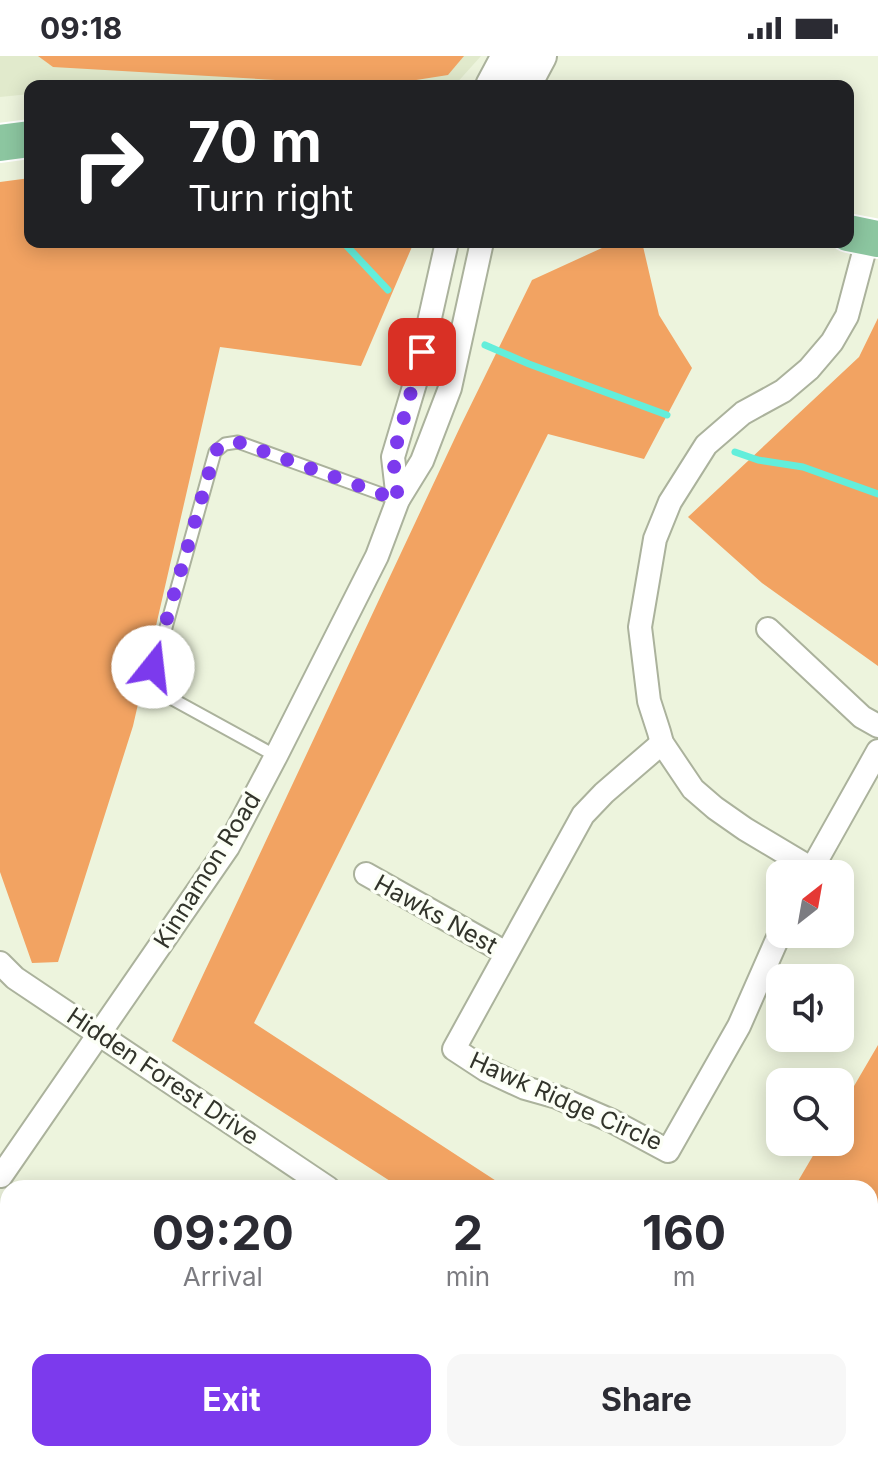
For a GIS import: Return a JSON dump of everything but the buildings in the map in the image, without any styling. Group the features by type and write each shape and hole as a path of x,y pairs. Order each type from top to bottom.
{"main road":[{"path":"495,80 508,56"},
{"path":"527,80 540,56"},
{"path":"0,143 24,140"}],"street":[{"path":"793,860 715,808 693,789 662,743 649,701 640,627 655,539 670,502 706,445 743,413 783,391 809,369 832,342 847,316 865,236"},
{"name":"Kinnamon Road","path":"398,500 393,457 416,380 446,248"},
{"name":"Kinnamon Road","path":"7,1180 100,1033 228,847 276,756 377,556 398,500 422,461 450,388 481,248"},
{"path":"416,380 450,388"},
{"path":"768,629 862,717 878,726"},
{"name":"Hawk Ridge Circle","path":"662,743 583,815 454,1049 486,1070 584,1109 668,1151 739,1026 773,948"},
{"path":"818,860 878,751"},
{"name":"Hawks Nest","path":"366,874 506,953"},
{"name":"Hidden Forest Drive","path":"0,963 15,978 316,1180"}],"lane":[{"path":"276,756 165,695 153,674 215,452 225,444 238,442 398,500"}],"shaded area":[{"path":"0,56 481,56 459,80 24,80 24,95 0,97"},
{"path":"38,56 464,56 448,75 416,80 275,80 53,67"},
{"path":"24,179 24,248 411,248 361,366 220,347 133,726 58,962 32,963 0,872 0,182"},
{"path":"602,248 643,248 659,315 692,368 644,459 548,434 254,1023 495,1180 389,1180 172,1041 532,280"},
{"path":"878,318 878,666 762,583 688,517 859,357"},
{"path":"878,1045 878,1180 799,1180 813,1156 854,1156 854,1086"}],"waterway":[{"path":"349,248 388,290"},
{"path":"485,345 667,415"},
{"path":"735,452 758,460 803,467 878,494"}],"route":[{"path":"153,667 219,447 232,441 238,442 398,500 393,457 422,352"}]}
